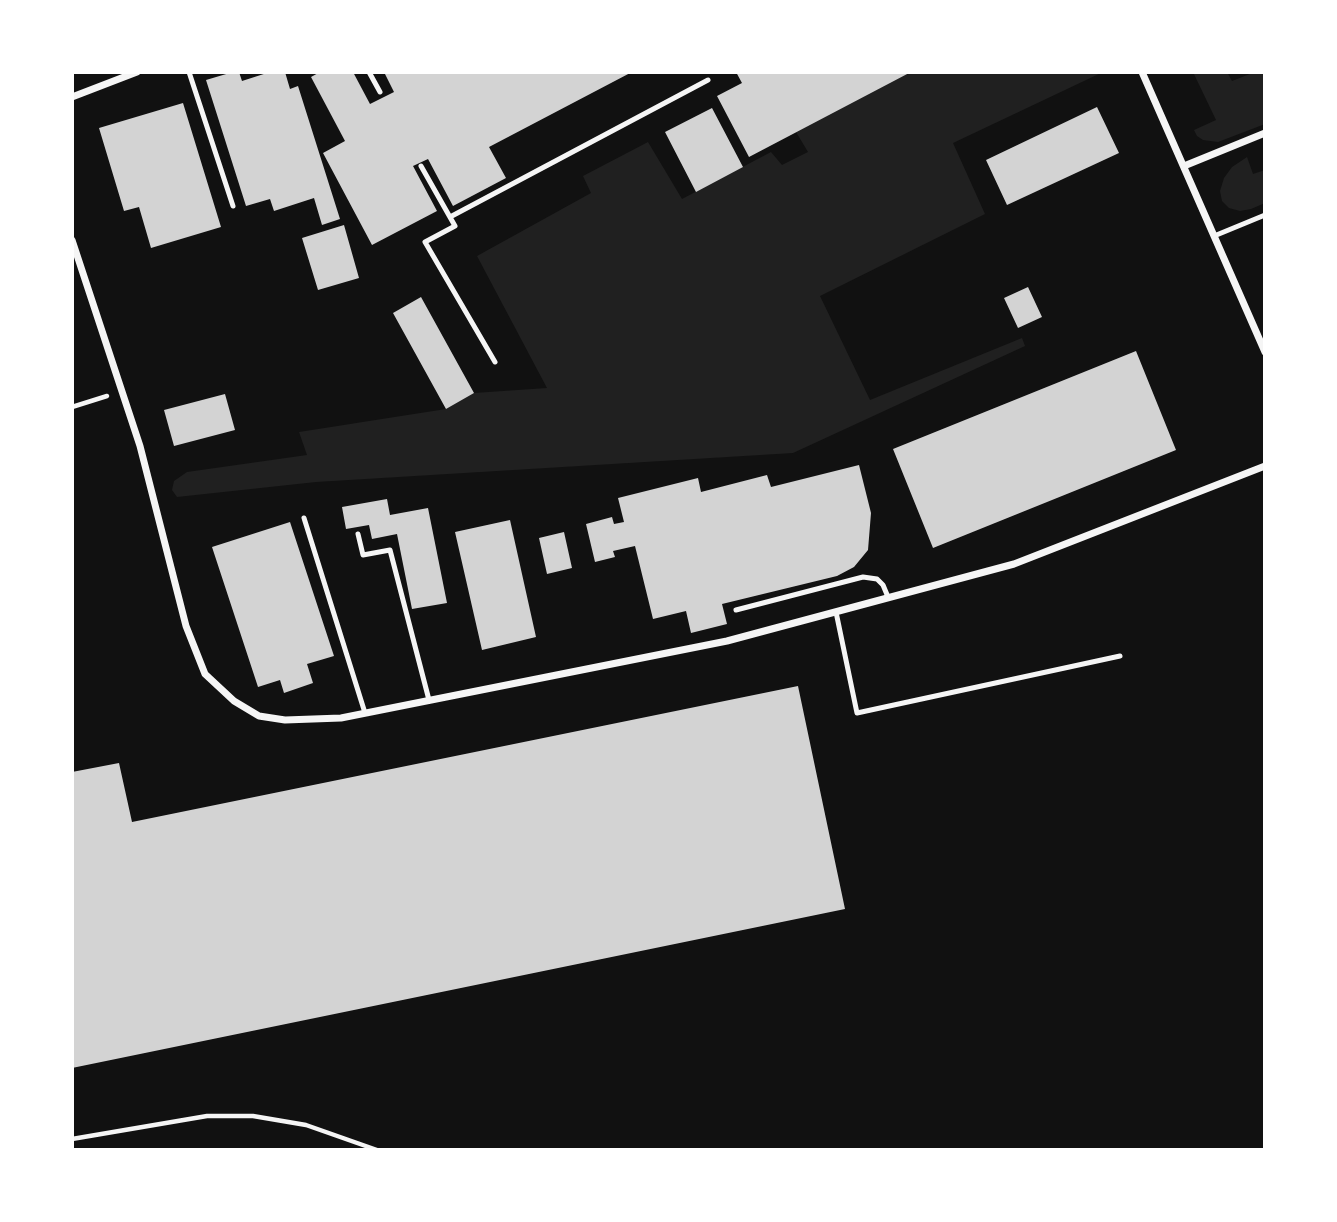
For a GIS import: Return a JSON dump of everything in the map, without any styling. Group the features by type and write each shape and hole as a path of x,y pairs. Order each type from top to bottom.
{"street":[{"path":"72,97 137,72"},
{"path":"1142,72 1265,352"},
{"path":"1184,166 1265,133"},
{"path":"72,240 140,446 186,626 205,674 234,701 258,716 285,720 341,718 727,641 1014,564 1265,466"}],"lane":[{"path":"188,72 233,206"},
{"path":"369,72 380,92"},
{"path":"450,217 708,80"},
{"path":"421,166 455,226 425,242 495,362"},
{"path":"1214,236 1265,215"},
{"path":"304,518 365,713"},
{"path":"358,534 363,555 390,550 429,700"},
{"path":"737,610 863,577 877,579 888,597"},
{"path":"836,611 857,712 1120,656"}],"path":[{"path":"72,407 121,391"},
{"path":"72,1139 207,1116 253,1116 306,1125 377,1150"}],"shaded area":[{"path":"911,72 1103,72 953,143 985,214 820,296 870,400 1022,338 1025,346 793,453 316,482 177,497 172,490 174,481 187,472 307,455 299,432 446,409 474,393 547,388 477,256 591,193 583,176 648,142 682,199 771,152 782,165 808,152 796,132"},
{"path":"1193,72 1227,72 1232,81 1255,72 1265,72 1265,124 1218,142 1203,140 1197,136 1194,130 1216,120"},
{"path":"1247,157 1253,174 1265,170 1265,203 1240,211 1229,208 1222,201 1220,191 1224,178 1232,167"}],"building":[{"path":"239,72 242,81 270,72 285,72 290,89 298,86 340,219 322,225 314,198 274,211 270,199 246,206 206,80"},
{"path":"320,72 353,72 370,104 394,92 384,72 632,72 489,147 506,178 453,206 428,159 413,166 437,211 372,245 323,153 345,141 311,77"},
{"path":"736,72 911,72 749,157 717,96 742,83"},
{"path":"183,103 221,227 151,248 139,207 124,211 99,128"},
{"path":"1097,107 1119,153 1007,205 986,160"},
{"path":"712,108 743,167 696,192 665,132"},
{"path":"344,225 359,278 318,290 302,238"},
{"path":"1028,287 1042,317 1018,328 1004,298"},
{"path":"421,297 474,393 446,409 393,313"},
{"path":"1136,351 1176,450 933,548 893,449"},
{"path":"225,394 235,430 174,446 164,410"},
{"path":"859,465 871,513 868,550 854,567 837,576 722,604 727,624 691,633 686,611 653,619 635,546 613,551 615,557 595,562 586,524 612,517 614,524 624,522 618,498 698,478 701,492 767,475 771,487"},
{"path":"387,499 390,515 428,508 447,603 412,609 397,534 372,539 369,525 346,529 342,507"},
{"path":"510,520 536,637 482,650 455,532"},
{"path":"290,522 334,656 307,664 313,683 284,693 280,680 258,687 212,547"},
{"path":"564,532 572,568 547,574 539,538"},
{"path":"798,686 845,909 72,1068 72,772 119,763 132,822"}]}
